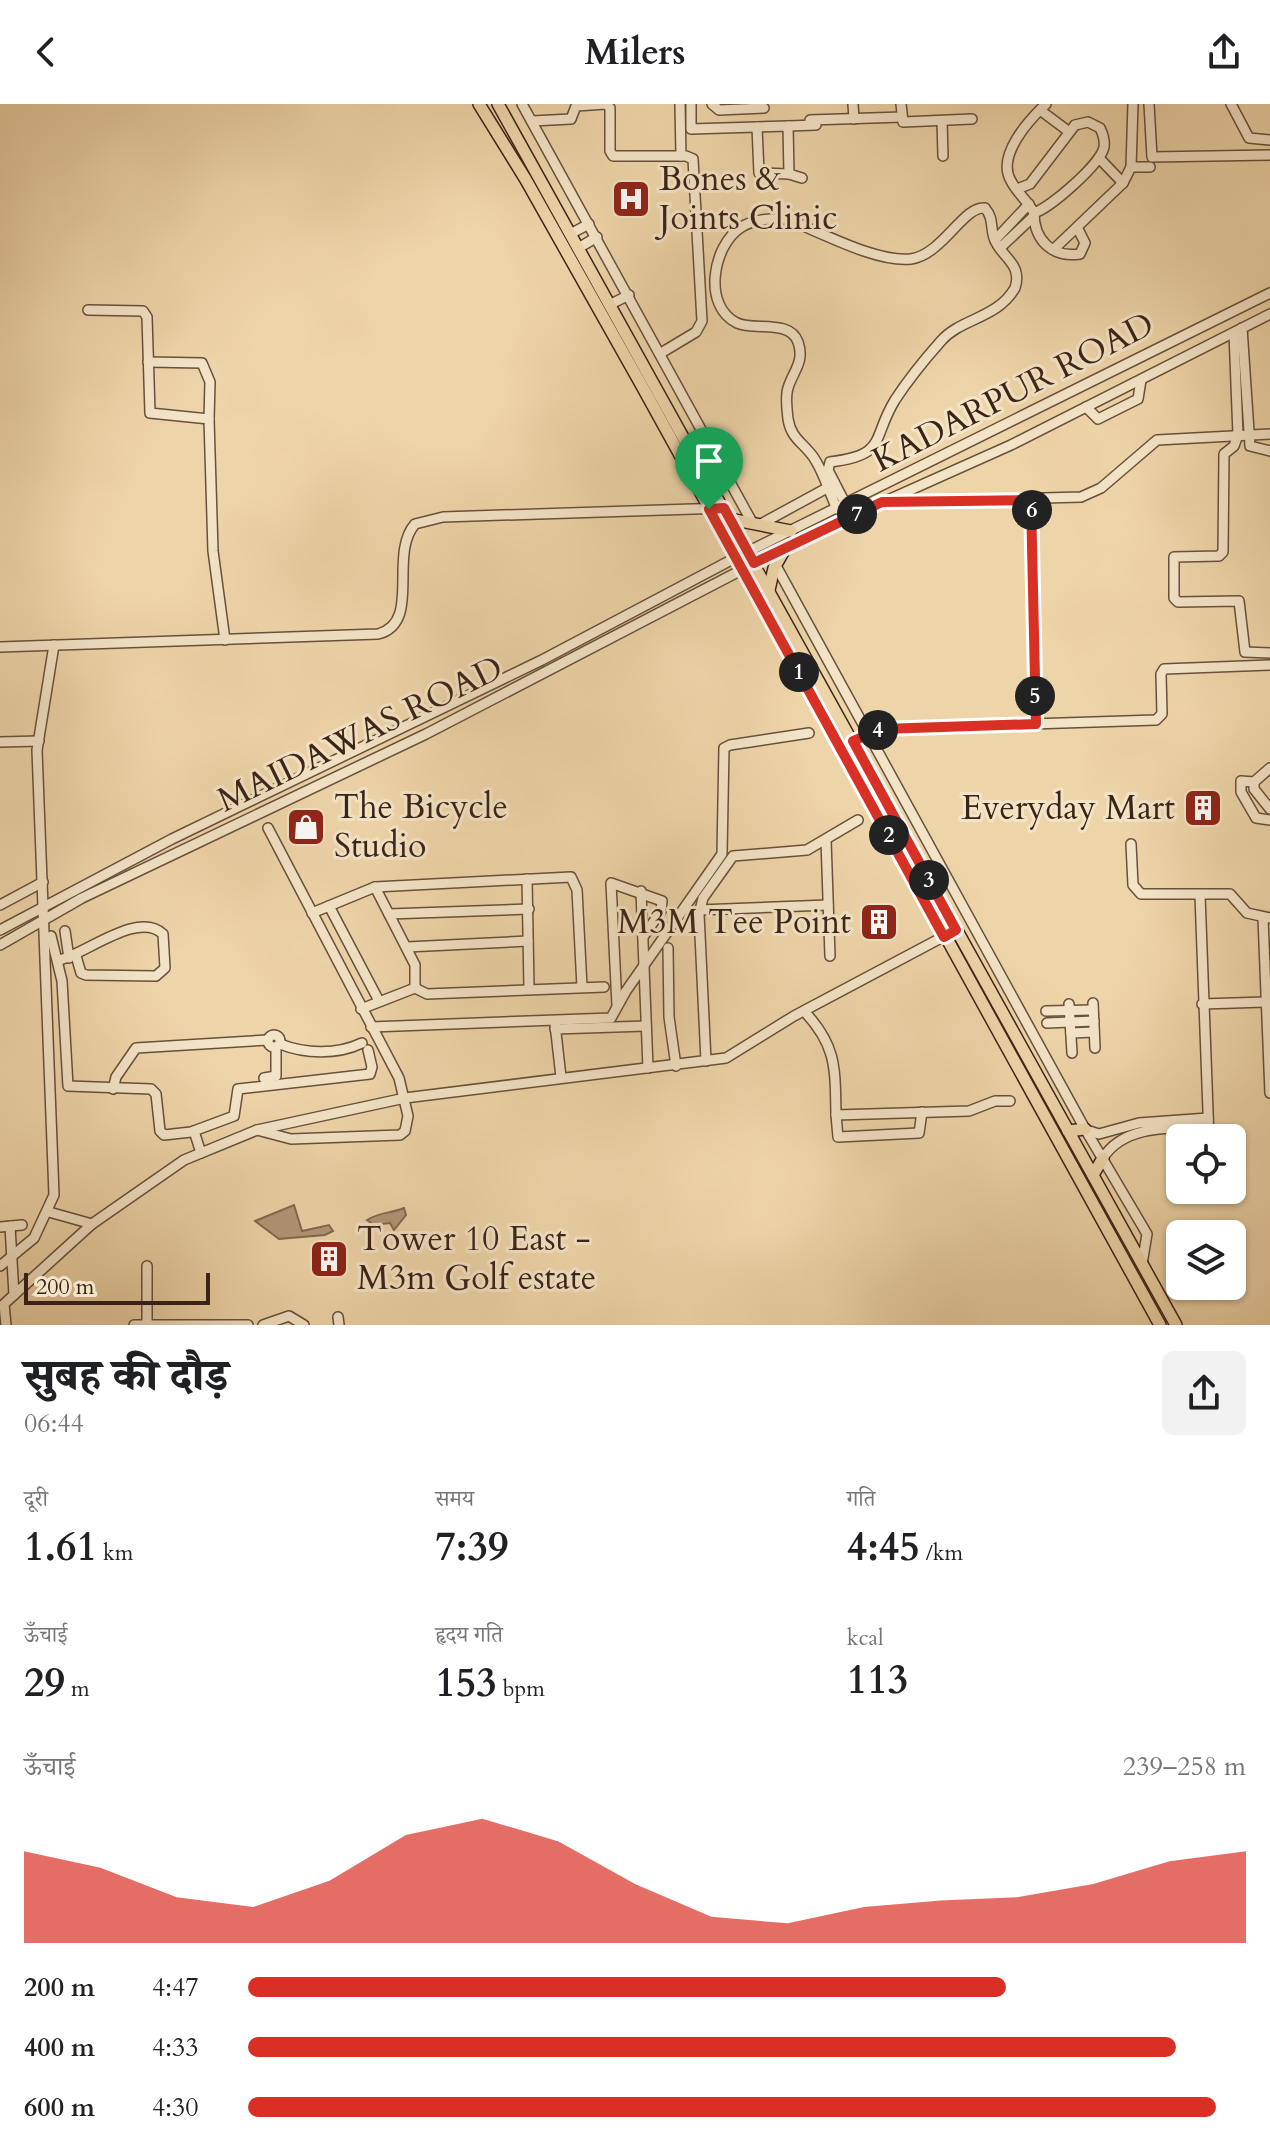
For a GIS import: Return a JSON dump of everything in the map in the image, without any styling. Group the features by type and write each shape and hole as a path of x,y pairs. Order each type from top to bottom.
{"main road":[{"path":"479,104 526,180 735,558 748,566 769,591 1176,1325"},
{"path":"498,104 748,551 748,566 944,937 1160,1325"},
{"path":"727,513 756,525 791,531"},
{"path":"769,591 775,564 786,547"},
{"path":"1068,1131 1085,1129"},
{"path":"1093,1175 1103,1158"}],"street":[{"path":"522,104 756,525 830,488"},
{"path":"532,121 571,119 576,106 606,104 613,156 681,156 693,159 702,321 696,332 661,353"},
{"path":"680,104 681,156"},
{"path":"695,104 691,129 788,126 902,117"},
{"path":"712,104 719,110 764,108"},
{"path":"851,121 853,104"},
{"path":"901,104 903,122 972,119"},
{"path":"1054,249 1123,183 1131,167 1133,104"},
{"path":"1149,104 1152,157 1270,155"},
{"path":"1231,104 1249,138 1270,140"},
{"path":"1068,131 1043,107 1009,157 1009,178 1032,211 1036,235 1045,246 1080,254 1085,243 1079,231"},
{"path":"810,120 851,121"},
{"path":"942,121 943,156"},
{"path":"997,244 1032,211 1051,205 1099,158 1104,143 1100,128 1082,123 1068,131 1030,184 1017,189"},
{"path":"788,126 789,174"},
{"path":"757,127 759,173 789,174 802,178"},
{"path":"1099,158 1123,183"},
{"path":"1131,167 1150,167"},
{"path":"830,488 830,462 861,455 879,441 894,402 940,341 950,332 983,318 1012,294 1017,284 1016,268 997,244 993,222 982,207 966,216 934,251 908,259 889,259 787,219 745,224 727,237 717,263 721,306 740,324 783,329 798,341 799,369 787,392 788,420 793,437 812,455 830,488 842,507"},
{"path":"572,233 589,224"},
{"path":"580,247 597,237"},
{"name":"KADARPUR ROAD","path":"735,558 1020,420 1270,293"},
{"path":"611,304 629,295"},
{"path":"88,310 143,311 147,317 150,413 209,419"},
{"name":"KADARPUR ROAD","path":"748,566 1030,436 1270,314"},
{"path":"1238,331 1243,435 1251,448 1270,451"},
{"path":"148,362 202,363 210,382 213,551 225,640"},
{"path":"1086,407 1098,419 1138,399 1141,380"},
{"path":"1020,420 1030,436"},
{"path":"882,502 1031,500 1089,495 1157,440 1270,434"},
{"path":"1243,435 1224,452 1222,554 1174,557 1174,598 1178,602 1239,601 1245,652 1270,653"},
{"path":"1031,500 1036,724"},
{"path":"0,647 389,632 401,617 407,533 415,524 429,520 709,509 727,513"},
{"name":"MAIDAWAS ROAD","path":"0,930 45,904 292,779 542,660 735,558"},
{"path":"775,564 1085,1129 1147,1234 1142,1264"},
{"name":"MAIDAWAS ROAD","path":"0,945 45,918 426,734 748,566"},
{"path":"0,1266 27,1247 49,1212 54,1195 39,741 54,645"},
{"path":"853,741 869,732 1158,720 1162,716 1161,674 1164,669 1270,665"},
{"path":"555,1025 608,1019 722,854 724,748 809,733"},
{"path":"0,742 39,741"},
{"path":"1270,768 1254,782 1241,781 1241,792 1256,818 1270,820"},
{"path":"1254,782 1256,793 1270,809"},
{"path":"706,1061 699,910 703,898 733,856 797,852 826,840 858,820"},
{"path":"257,1130 291,1139 400,1135 407,1125 405,1098 381,1044 268,828"},
{"path":"826,840 830,956"},
{"path":"1131,844 1133,885 1137,891 1233,895 1247,913 1266,918 1265,1002 1270,1102"},
{"path":"312,913 375,887 565,875 576,881 582,987"},
{"path":"527,879 529,988"},
{"path":"0,905 43,882"},
{"path":"617,1009 609,886 615,882 659,897 663,905 643,937"},
{"path":"375,887 415,965 415,988"},
{"path":"641,891 648,1068"},
{"path":"1200,895 1208,1124"},
{"path":"699,910 828,905"},
{"path":"329,906 379,1001"},
{"path":"389,914 529,909"},
{"path":"51,936 68,958 81,973 86,975 156,976 165,968 163,934 148,925 68,958"},
{"path":"6,1325 4,1304 92,1224 157,1176 213,1148 257,1130 405,1098 706,1061 746,1048 804,1011 956,930"},
{"path":"65,931 68,958 67,1084 78,1088 154,1091 161,1134 194,1131 234,1116 238,1089 370,1074 372,1067 365,1046 373,1031"},
{"path":"407,947 528,941"},
{"path":"668,948 669,1017 676,1066"},
{"path":"361,1009 415,988 427,994 604,987"},
{"path":"1202,1004 1265,1002"},
{"path":"1069,1007 1072,1053"},
{"path":"1046,1011 1069,1007 1093,1016"},
{"path":"804,1011 825,1033 835,1062 838,1137 919,1133 922,1112"},
{"path":"1047,1023 1070,1022 1093,1016"},
{"path":"1071,1033 1093,1016"},
{"path":"1093,1016 1095,1048"},
{"path":"373,1031 555,1025 646,1026"},
{"path":"555,1025 561,1077"},
{"path":"113,1089 116,1077 136,1048 275,1044 310,1052 381,1044"},
{"path":"264,1078 276,1076 275,1044"},
{"path":"836,1115 969,1111 995,1101 1010,1101"},
{"path":"1085,1129 1099,1134 1139,1123 1166,1125"},
{"path":"1125,1127 1130,1137"},
{"path":"206,1128 213,1148"},
{"path":"1103,1158 1110,1149 1130,1137 1150,1130 1166,1129"},
{"path":"194,1131 201,1153"},
{"path":"49,1212 92,1224"},
{"path":"14,1295 5,1226 22,1225"},
{"path":"147,1266 147,1324"},
{"path":"267,1324 289,1316 304,1325"},
{"path":"134,1325 248,1325"}],"shaded area":[{"path":"294,1205 302,1231 329,1225 333,1231 325,1235 279,1239 255,1221"},
{"path":"404,1208 406,1215 394,1230 390,1223 374,1225 367,1220 377,1215"}],"place":[{"name":"Bones & Joints Clinic","path":"631,199"},
{"name":"Everyday Mart","path":"1203,808"},
{"name":"The Bicycle Studio","path":"306,827"},
{"name":"M3M Tee Point","path":"879,922"},
{"name":"Tower 10 East - M3m Golf estate","path":"329,1259"}],"route":[{"path":"1031,500 1036,724 881,729 853,741 956,930 944,937 844,753 709,509 724,508 754,563 882,502 1031,500"}]}
